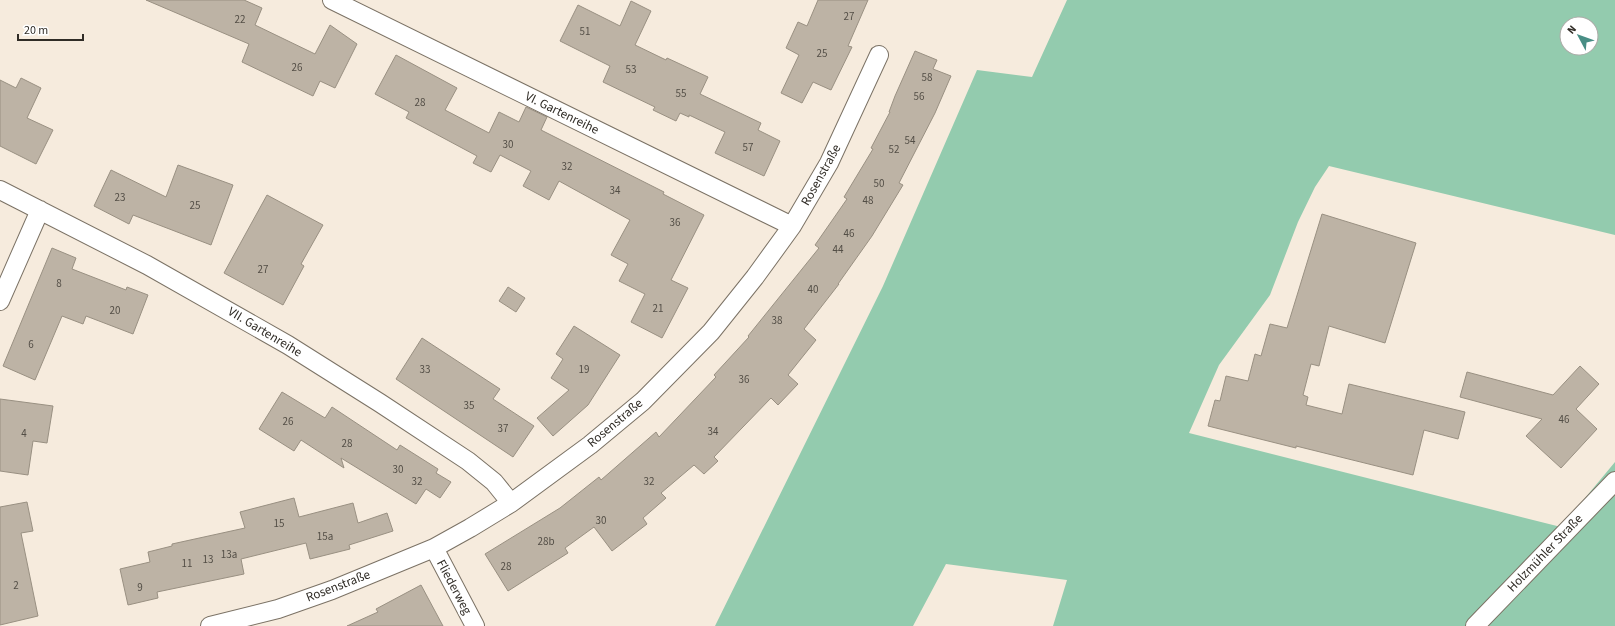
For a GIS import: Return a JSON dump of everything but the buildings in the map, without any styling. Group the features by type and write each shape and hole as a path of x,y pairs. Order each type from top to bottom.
{"street":[{"name":"VI. Gartenreihe","path":"332,0 792,226"},
{"name":"Rosenstraße","path":"210,626 278,609 332,590 434,548 512,503 590,445 643,401 710,332 755,277 792,226 830,163 880,55"},
{"name":"VII. Gartenreihe","path":"0,190 146,265 288,345 468,461 494,482 512,503"},
{"path":"0,301 40,210"},
{"name":"Holzmühler Straße","path":"1475,626 1615,481"},
{"name":"Fliederweg","path":"434,548 475,626"}],"green space":[{"path":"1067,0 1615,0 1615,235 1329,166 1315,187 1298,222 1270,295 1219,365 1189,433 1561,527 1615,462 1615,626 1053,626 1067,580 946,564 913,626 715,626 883,286 977,70 1032,77"}]}
